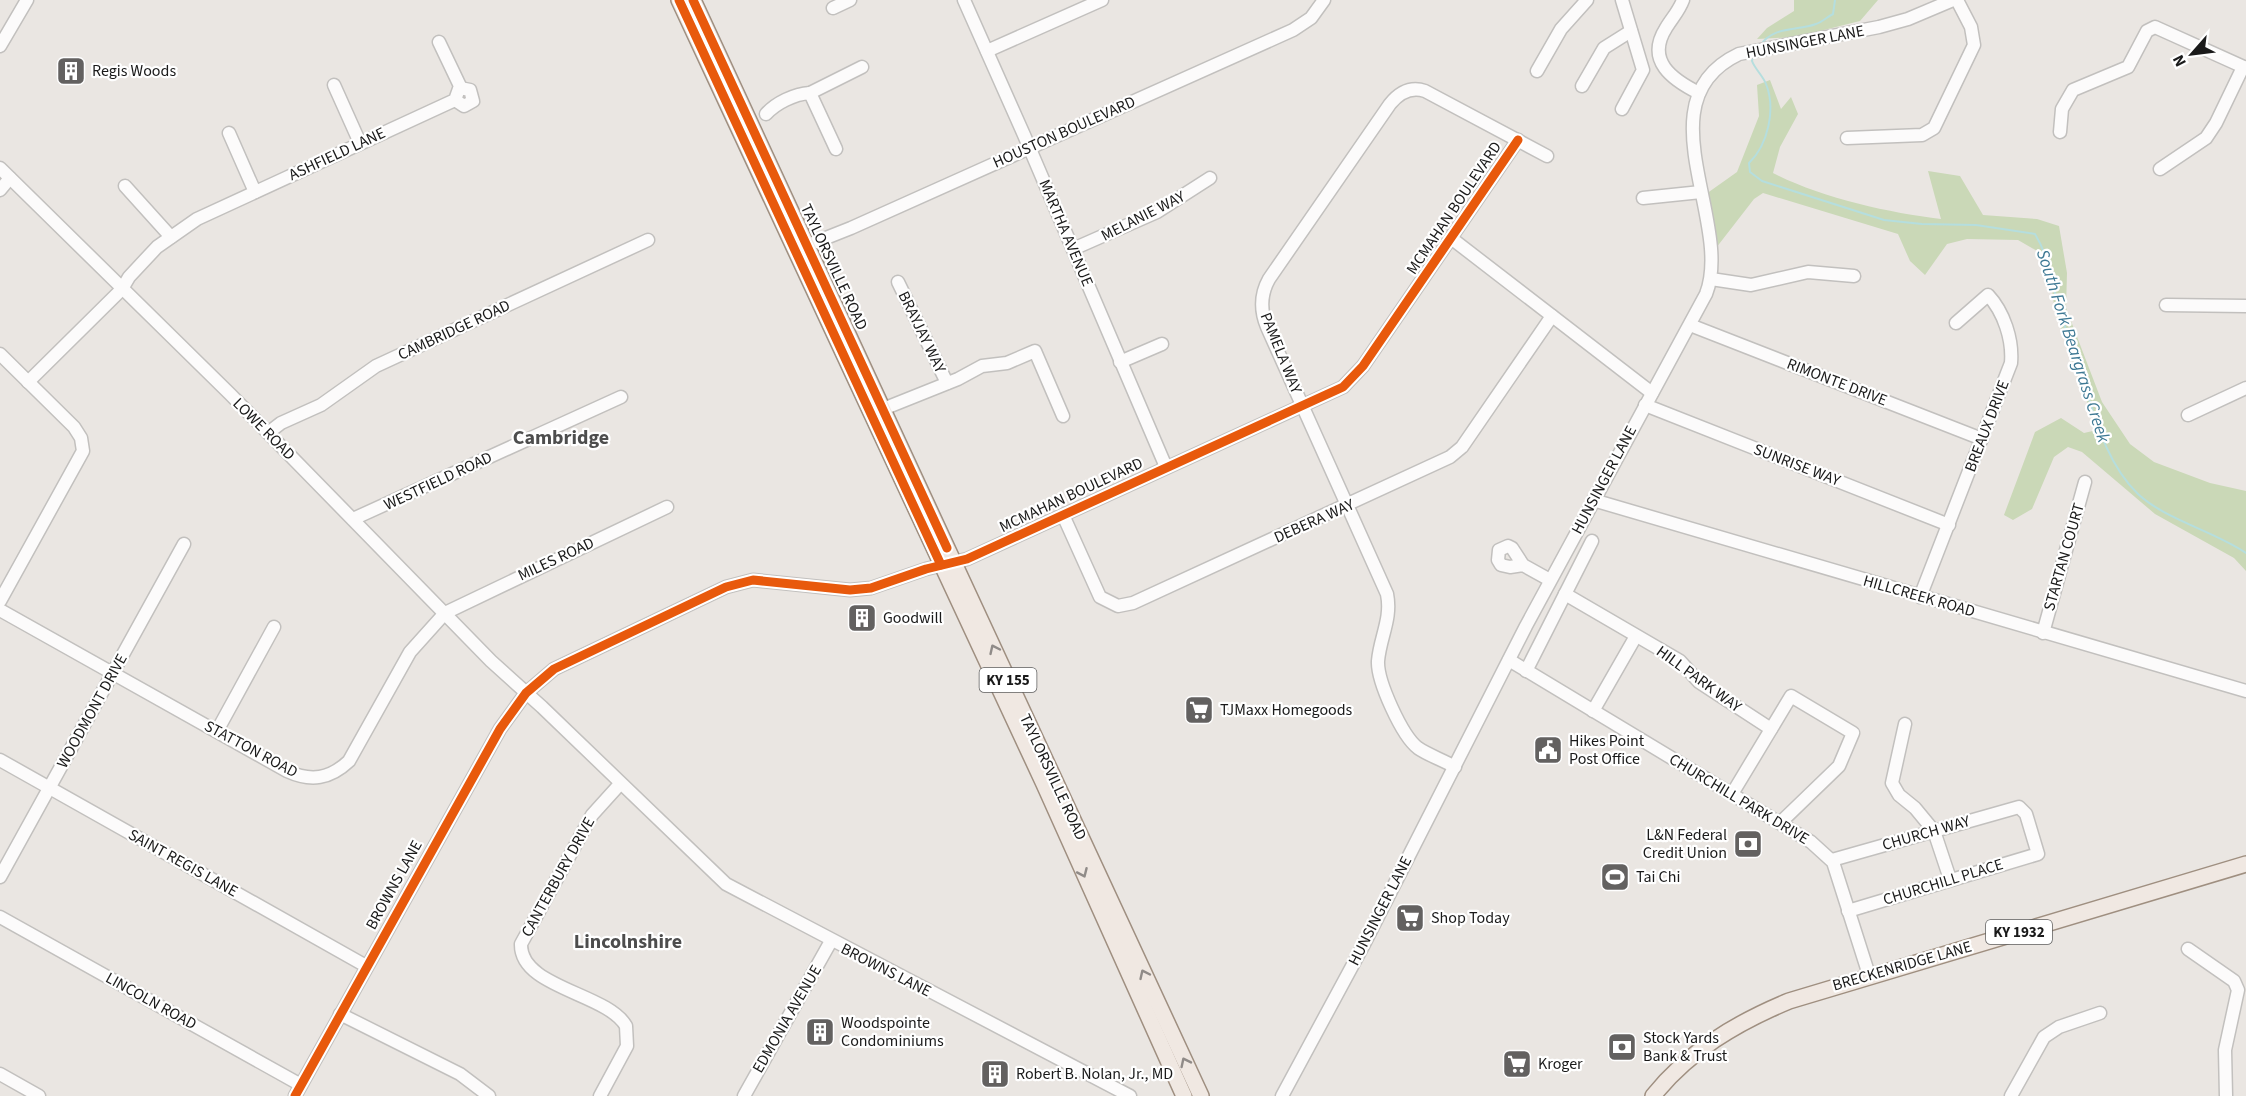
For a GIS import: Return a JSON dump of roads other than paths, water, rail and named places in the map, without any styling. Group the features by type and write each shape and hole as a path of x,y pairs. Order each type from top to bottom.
{"main road":[{"name":"TAYLORSVILLE ROAD","path":"679,0 883,410 947,564 1178,1091"},
{"name":"TAYLORSVILLE ROAD","path":"693,0 750,122 801,248 947,564 1201,1096"},
{"name":"BRECKENRIDGE LANE","path":"1653,1096 1691,1057 1741,1023 1789,1000 2174,888 2246,864"}],"street":[{"path":"0,46 27,0"},
{"path":"833,8 850,0"},
{"name":"MARTHA AVENUE","path":"964,0 1030,148 1166,467"},
{"path":"987,51 1102,0"},
{"name":"HOUSTON BOULEVARD","path":"801,248 1293,30 1311,18 1324,0"},
{"path":"1537,71 1561,29 1577,14 1587,0"},
{"path":"1622,0 1643,70 1622,109"},
{"path":"1683,0 1665,29 1660,42 1660,55 1665,69 1674,81 1699,93"},
{"path":"1847,138 1922,135 1934,128 1974,45 1971,27 1955,0"},
{"name":"HUNSINGER LANE","path":"1282,1096 1455,767 1550,580 1690,325 1711,279 1712,255 1693,128 1699,93 1723,64 1750,51 1878,27 1908,19 1955,0"},
{"path":"2060,132 2062,109 2073,90 2128,67 2150,28 2160,27 2245,68 2206,138 2190,152 2160,169"},
{"path":"1582,86 1604,48 1631,31"},
{"name":"ASHFIELD LANE","path":"28,382 122,289 129,277 157,248 196,219 454,100 460,88 439,42"},
{"path":"750,122 801,93 810,93 862,67"},
{"path":"334,85 360,143"},
{"name":"PAMELA WAY","path":"1455,767 1417,747 1408,738 1384,687 1378,662 1389,614 1388,594 1264,319 1262,304 1264,291 1390,104 1400,93 1419,89 1547,156"},
{"path":"810,93 836,149"},
{"path":"229,133 255,192"},
{"name":"MCMAHAN BOULEVARD","path":"526,693 554,669 574,658 726,587 753,580 850,590 871,588 967,559 1166,467 1304,407 1343,387 1355,378 1518,140"},
{"name":"LOWE ROAD","path":"0,168 268,433 491,661 526,693"},
{"path":"0,190 10,178"},
{"name":"MELANIE WAY","path":"1073,249 1157,212 1210,178"},
{"path":"126,186 169,240"},
{"path":"1643,198 1701,192"},
{"path":"1451,238 1652,393"},
{"name":"CAMBRIDGE ROAD","path":"268,433 281,423 321,405 376,366 648,240"},
{"path":"1711,279 1751,285 1808,272 1854,276"},
{"name":"BRAYJAY WAY","path":"898,282 947,382"},
{"name":"BREAUX DRIVE","path":"1920,597 2008,376 2011,363 2010,342 2001,313 1988,296 1956,323"},
{"path":"2166,305 2246,306"},
{"name":"DEBERA WAY","path":"1063,515 1097,592 1111,604 1124,606 1348,506 1450,457 1458,451 1552,316"},
{"name":"RIMONTE DRIVE","path":"1690,325 1982,439"},
{"path":"1120,362 1162,344"},
{"path":"883,410 982,366 1007,363 1035,351 1063,416"},
{"path":"0,354 78,433 82,451 0,601"},
{"path":"2188,415 2246,388"},
{"name":"WESTFIELD ROAD","path":"353,519 621,397"},
{"name":"SUNRISE WAY","path":"1646,405 1949,525"},
{"name":"STARTAN COURT","path":"2043,633 2085,482"},
{"name":"HILLCREEK ROAD","path":"1593,500 2246,692"},
{"name":"MILES ROAD","path":"445,613 667,507"},
{"path":"1526,670 1592,541"},
{"name":"WOODMONT DRIVE","path":"0,877 184,544"},
{"path":"1523,565 1550,580"},
{"name":"HILL PARK WAY","path":"1565,594 1680,661 1699,682 1771,729"},
{"name":"STATTON ROAD","path":"0,610 296,775 312,778 332,774 341,768 353,754 411,652 445,613"},
{"path":"217,731 274,627"},
{"path":"1593,711 1636,636"},
{"name":"CHURCHILL PARK DRIVE","path":"1509,660 1811,842 1832,860"},
{"name":"BROWNS LANE","path":"298,1090 500,729 526,693 726,884 1130,1096"},
{"path":"1732,794 1791,696 1853,733 1839,766 1780,823"},
{"path":"1905,724 1892,783 1899,795 1915,808 1934,831 1950,879"},
{"name":"SAINT REGIS LANE","path":"0,760 366,966"},
{"name":"CANTERBURY DRIVE","path":"600,1096 627,1046 627,1026 616,1014 537,973 524,960 521,944 592,815 620,784"},
{"name":"CHURCH WAY","path":"1832,860 2019,807 2026,814 2038,854"},
{"name":"CHURCHILL PLACE","path":"1848,910 2038,854"},
{"path":"1832,860 1869,975"},
{"name":"LINCOLN ROAD","path":"0,917 298,1090"},
{"name":"EDMONIA AVENUE","path":"744,1096 831,941"},
{"path":"2188,949 2234,981 2238,990 2225,1050 2226,1096"},
{"path":"2011,1096 2044,1037 2059,1027 2100,1013"},
{"path":"340,1014 460,1074 489,1096"},
{"path":"0,1074 39,1096"}],"waterway":[{"name":"South Fork Beargrass Creek","path":"1760,46 1771,35 1778,32 1822,21 1833,14 1835,0"},
{"name":"South Fork Beargrass Creek","path":"1753,56 1752,61 1765,81 1769,94 1770,115 1761,147 1749,163 1750,172 1762,181 1884,220 1922,224 1976,225 2035,234 2048,264 2061,316 2095,419 2108,451 2126,481 2138,494 2162,511 2246,553"}],"place":[{"name":"Regis Woods","path":"71,71"},
{"name":"Goodwill","path":"862,618"},
{"name":"TJMaxx Homegoods","path":"1199,710"},
{"name":"Hikes Point Post Office","path":"1548,750"},
{"name":"L&N Federal Credit Union","path":"1748,844"},
{"name":"Tai Chi","path":"1615,877"},
{"name":"Shop Today","path":"1410,918"},
{"name":"Woodspointe Condominiums","path":"820,1032"},
{"name":"Stock Yards Bank & Trust","path":"1622,1047"},
{"name":"Kroger","path":"1517,1064"},
{"name":"Robert B. Nolan, Jr., MD","path":"995,1074"}],"district":[{"name":"Cambridge","path":"561,438"},
{"name":"Lincolnshire","path":"628,942"}]}
